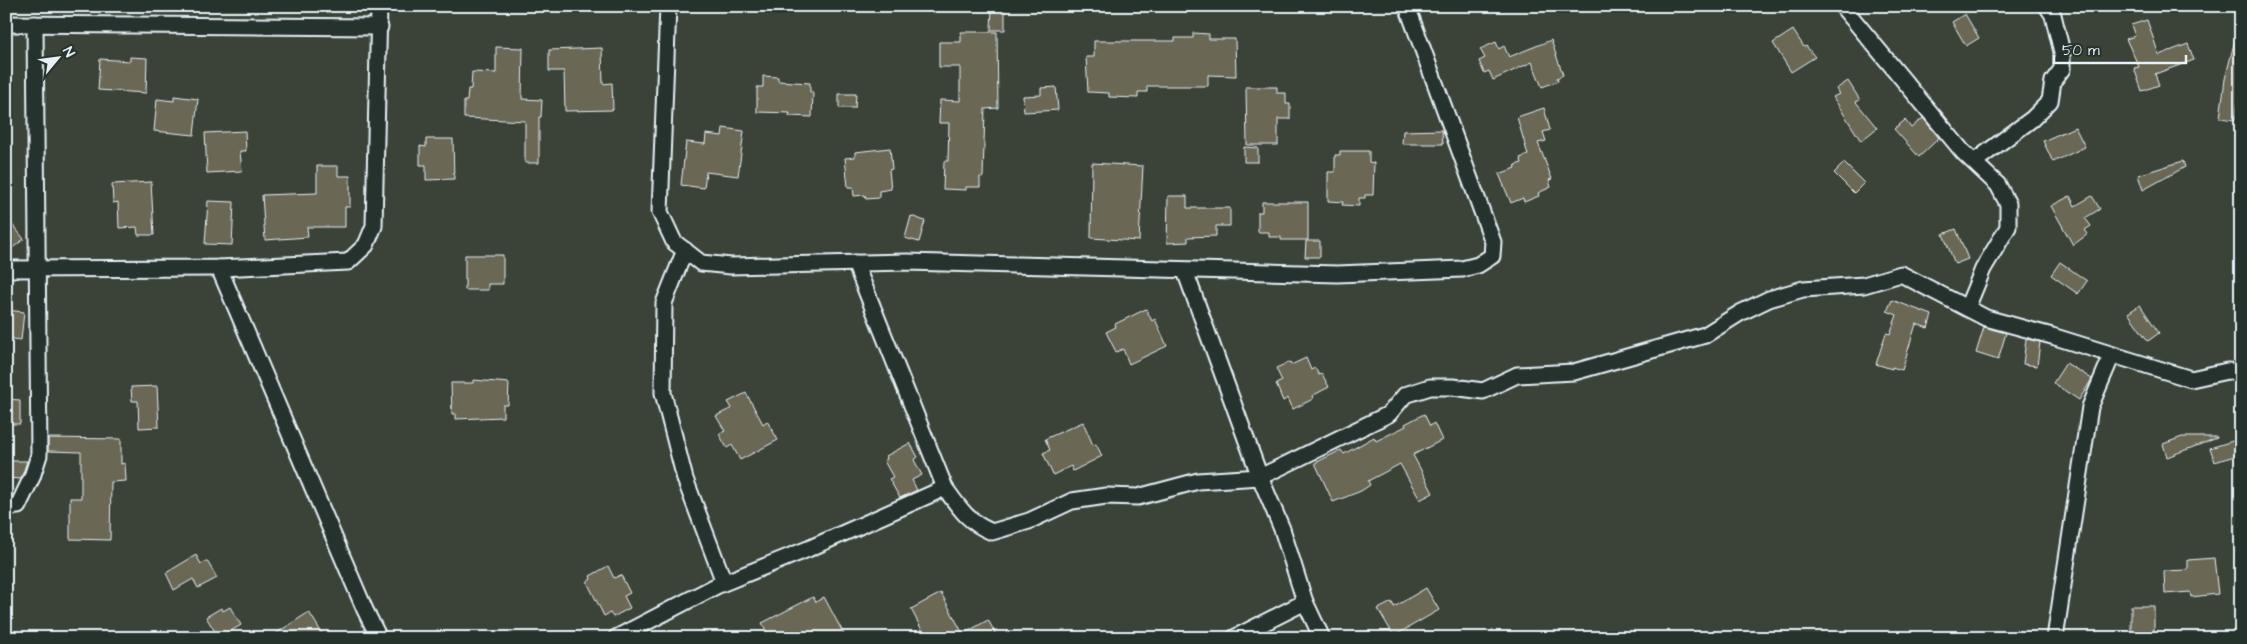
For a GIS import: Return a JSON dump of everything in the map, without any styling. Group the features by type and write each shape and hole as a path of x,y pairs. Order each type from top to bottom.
{"street":[{"path":"6,269 219,268 348,262 366,245 374,226 379,6"},
{"path":"668,6 660,212 674,242 701,263 731,266 907,262 1337,274 1462,269 1478,265 1492,256 1494,242 1407,6"},
{"path":"1842,6 1939,123 1974,162 1998,185 2008,204 2008,227 1983,269 1967,308"},
{"path":"1974,162 2032,119 2050,101 2053,82 2062,69 2062,52 2048,6"},
{"path":"6,24 380,27"},
{"path":"6,507 18,506 32,478 39,455 35,24"},
{"path":"685,250 664,303 663,393 685,479 724,582"},
{"path":"855,263 945,488 967,518 977,526 992,532 1029,521 1072,501 1106,496 1138,497 1198,481 1260,478 1389,414 1405,395 1430,387 1452,387 1483,391 1517,376 1574,372 1705,335 1740,313 1769,299 1803,289 1864,285 1901,274 1986,318 2052,336 2191,379 2227,371 2241,372"},
{"path":"219,268 365,610 380,638"},
{"path":"1185,271 1260,478 1282,529 1305,602 1322,638"},
{"path":"2055,638 2090,407 2112,355"},
{"path":"616,638 724,582 808,548 945,488"},
{"path":"1234,638 1305,602"}],"building":[{"path":"992,6 1005,6 1005,30 991,30"},
{"path":"1965,14 1979,38 1966,46 1952,22"},
{"path":"2147,20 2159,55 2188,44 2194,60 2155,74 2159,85 2142,91 2134,68 2139,67 2126,39 2135,36 2131,25"},
{"path":"1793,30 1804,47 1806,46 1815,57 1791,72 1773,43"},
{"path":"961,32 997,32 998,108 985,109 983,177 980,177 980,187 966,187 966,190 943,189 944,161 948,161 949,123 939,123 940,100 960,101 960,67 939,67 939,42 961,42"},
{"path":"1193,33 1209,34 1209,39 1235,39 1236,76 1208,75 1208,86 1147,86 1147,92 1138,92 1138,98 1109,97 1109,93 1088,92 1086,57 1094,57 1094,41 1175,41 1175,38 1193,38"},
{"path":"2236,36 2241,37 2241,79 2235,120 2220,118 2225,79"},
{"path":"1551,40 1563,75 1557,78 1558,81 1542,87 1532,62 1493,80 1489,71 1484,73 1479,61 1485,58 1480,49 1496,42 1499,49 1504,46 1509,57"},
{"path":"496,47 523,48 522,99 542,100 541,117 539,117 539,163 525,163 525,121 464,118 464,101 467,101 468,89 471,89 472,72 496,73"},
{"path":"602,48 603,84 612,83 613,110 565,111 564,71 549,71 549,50"},
{"path":"130,57 147,58 146,93 98,90 100,59 130,61"},
{"path":"763,76 778,77 778,81 810,83 810,92 813,92 812,117 789,116 790,113 757,112 757,87 763,87"},
{"path":"1848,81 1860,100 1856,102 1877,128 1861,141 1833,97 1839,94 1836,89"},
{"path":"1056,87 1058,110 1024,112 1023,96 1041,95 1041,88"},
{"path":"1246,87 1277,87 1277,93 1286,93 1286,104 1290,104 1290,119 1278,119 1278,145 1247,145"},
{"path":"839,94 856,94 855,108 839,108"},
{"path":"174,96 198,99 194,135 154,131 157,99 174,101"},
{"path":"1544,108 1550,130 1543,132 1546,141 1538,143 1552,179 1549,180 1551,187 1538,193 1539,196 1524,202 1523,198 1511,203 1499,174 1516,168 1515,165 1522,163 1520,158 1528,155 1517,117"},
{"path":"1923,118 1939,138 1919,157 1894,129 1905,120 1911,128"},
{"path":"2075,127 2085,147 2053,162 2043,141"},
{"path":"723,128 744,131 738,176 706,172 704,188 681,185 686,142 705,144 706,134 722,136"},
{"path":"1442,130 1443,144 1402,144 1403,131"},
{"path":"245,131 246,151 240,151 242,171 207,173 205,133"},
{"path":"426,139 453,139 454,179 426,180 426,165 420,165 420,146 426,147"},
{"path":"1244,147 1258,148 1258,162 1244,162"},
{"path":"890,148 892,169 889,170 891,189 879,191 879,198 866,199 865,195 854,196 853,187 848,187 845,158 855,157 855,152"},
{"path":"1340,151 1369,151 1369,162 1374,163 1373,195 1365,195 1365,198 1359,198 1359,206 1342,205 1343,202 1328,201 1328,172 1335,172 1335,155 1340,155"},
{"path":"2183,161 2185,167 2143,190 2138,175"},
{"path":"1092,163 1143,166 1139,241 1091,238"},
{"path":"1844,163 1864,183 1854,193 1834,173"},
{"path":"317,166 338,166 338,176 350,176 350,207 345,207 345,227 307,227 308,237 265,240 262,195 317,193"},
{"path":"151,182 154,235 138,235 137,227 119,228 118,202 113,203 112,184"},
{"path":"1168,196 1187,196 1187,208 1230,208 1230,226 1216,226 1216,236 1188,237 1188,242 1167,243"},
{"path":"2070,196 2075,206 2092,196 2100,209 2085,218 2091,226 2085,230 2088,234 2073,245 2051,206"},
{"path":"208,201 234,202 232,245 205,244"},
{"path":"1262,202 1308,202 1308,240 1281,240 1281,237 1269,237 1269,232 1258,232 1258,212 1262,212"},
{"path":"911,216 925,221 919,242 905,238"},
{"path":"6,217 24,239 6,253"},
{"path":"1956,229 1968,259 1955,264 1943,234"},
{"path":"1306,241 1320,241 1320,257 1305,257"},
{"path":"465,255 503,255 503,284 488,284 488,290 465,290"},
{"path":"2060,262 2087,281 2078,294 2051,275"},
{"path":"1892,300 1932,315 1928,328 1916,324 1902,370 1876,364 1886,333 1890,334 1897,315 1887,311"},
{"path":"2140,305 2159,333 2148,341 2128,313"},
{"path":"1146,309 1152,321 1155,319 1167,346 1129,364 1123,349 1116,352 1106,332 1116,327 1115,324"},
{"path":"6,310 24,312 21,340 6,338"},
{"path":"1984,327 2006,333 1998,360 1976,353"},
{"path":"2026,339 2040,342 2037,366 2023,364"},
{"path":"1306,358 1311,370 1315,368 1319,375 1322,374 1329,387 1312,396 1313,399 1293,409 1288,398 1283,401 1276,384 1282,381 1276,368 1290,362 1291,365"},
{"path":"2066,363 2092,379 2079,400 2053,383"},
{"path":"473,380 509,383 508,405 503,405 503,417 456,419 456,414 452,414 451,383 473,383"},
{"path":"157,386 159,427 139,428 138,401 132,401 131,387"},
{"path":"746,393 763,424 767,421 778,440 740,460 732,445 727,448 719,434 725,431 716,416 732,408 728,402"},
{"path":"6,399 20,400 20,424 6,424"},
{"path":"1424,414 1430,426 1434,423 1442,440 1413,455 1433,493 1420,500 1400,464 1368,481 1370,485 1361,491 1333,502 1315,463 1341,450 1344,454 1374,437 1376,441 1406,426 1405,424"},
{"path":"1083,422 1093,445 1096,444 1102,456 1073,471 1071,466 1053,475 1043,453 1050,450 1045,439"},
{"path":"2182,437 2217,438 2167,457 2163,444"},
{"path":"48,438 121,439 121,464 125,463 126,481 111,482 110,540 70,539 70,498 81,498 81,452 48,451"},
{"path":"2236,440 2241,454 2215,462 2210,448"},
{"path":"910,443 918,457 914,460 922,475 912,480 917,490 900,498 889,479 893,477 884,461 887,459 886,456"},
{"path":"6,461 27,461 21,479 6,478"},
{"path":"196,555 201,564 207,561 217,578 198,588 193,579 174,590 166,573"},
{"path":"2214,558 2218,594 2191,597 2190,592 2165,594 2164,571 2188,570 2188,560"},
{"path":"608,566 614,578 621,575 630,593 624,596 630,608 613,617 610,613 604,616 587,582 591,579 590,576"},
{"path":"1426,588 1439,610 1394,636 1378,609 1392,602 1394,607"},
{"path":"941,593 963,634 988,620 998,638 926,638 911,609"},
{"path":"813,597 816,602 824,597 846,638 770,638 762,623"},
{"path":"2131,606 2154,606 2154,638 2131,638"},
{"path":"230,607 241,625 219,638 206,617 221,608 223,611"},
{"path":"309,612 325,638 269,638"}]}
